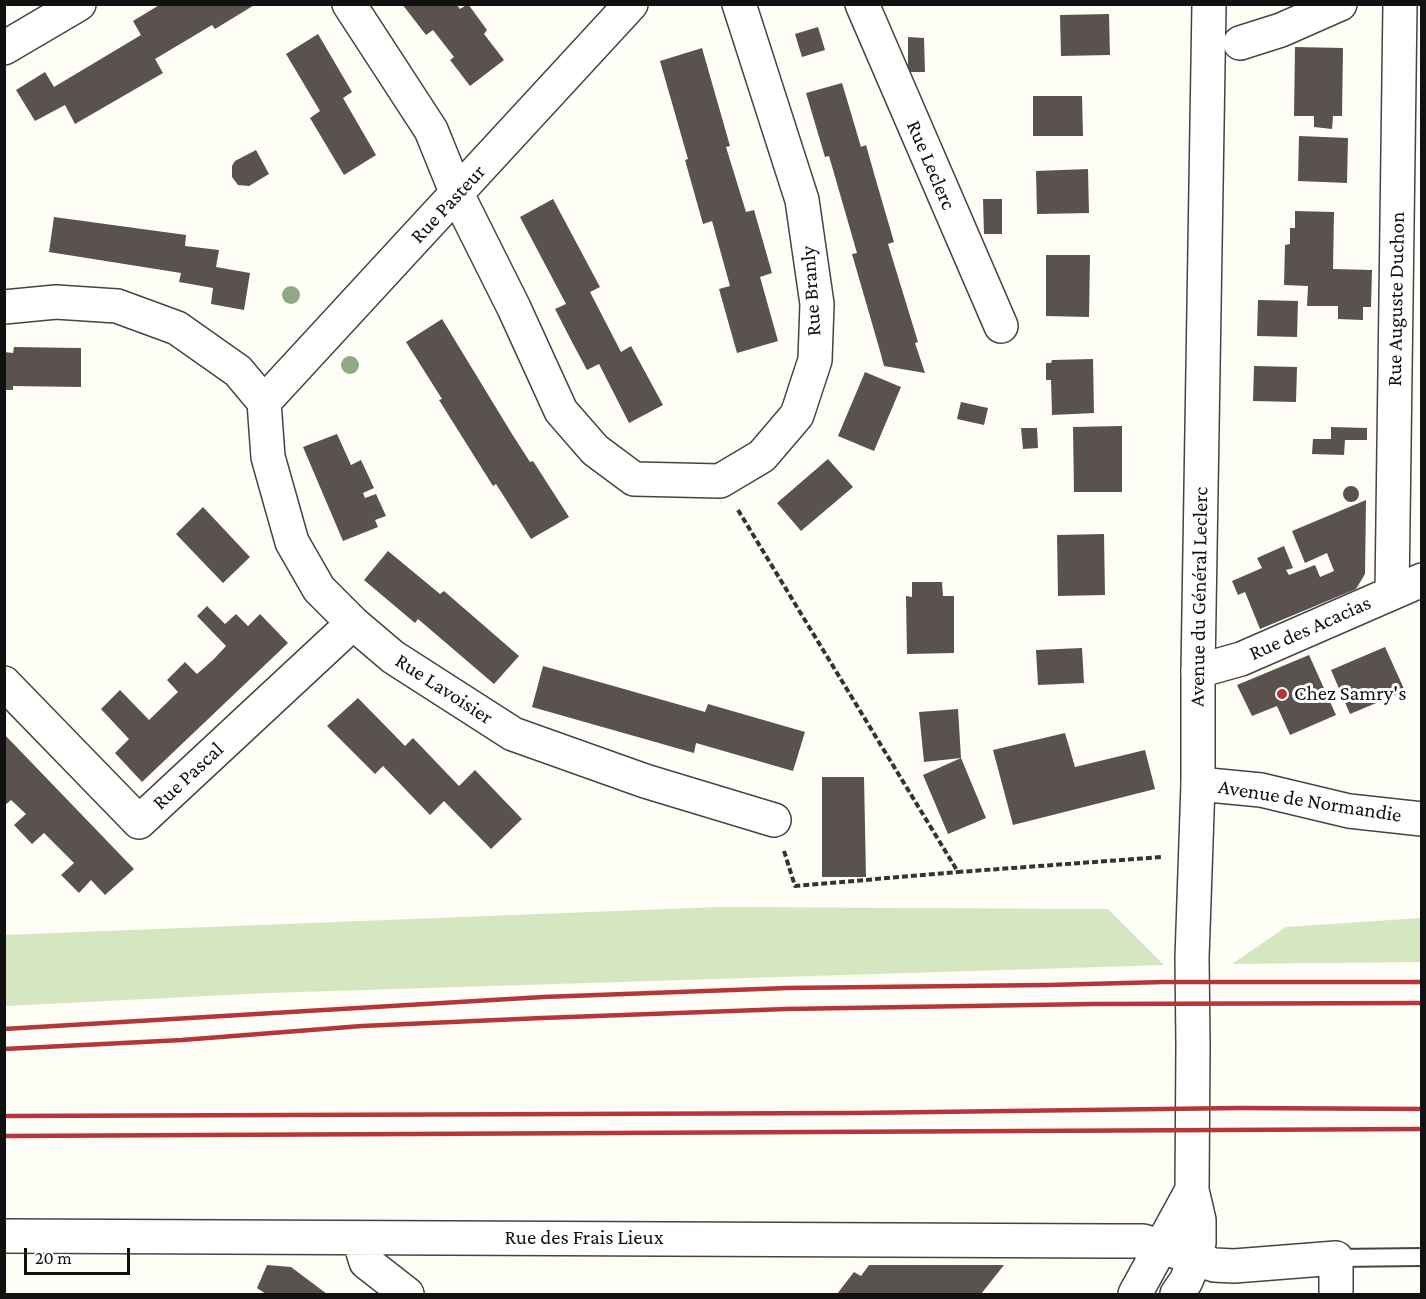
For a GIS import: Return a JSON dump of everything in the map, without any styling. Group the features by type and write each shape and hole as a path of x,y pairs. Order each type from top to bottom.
{"street":[{"path":"4,48 79,4"},
{"path":"349,4 431,130 457,194 514,308 561,411 595,450 634,479 720,481"},
{"name":"Rue Pasteur","path":"264,402 631,4"},
{"name":"Rue Branly","path":"720,481 762,456 797,415 815,360 817,304 802,200 739,4"},
{"name":"Rue Leclerc","path":"862,4 1001,326"},
{"name":"Avenue du Général Leclerc","path":"1192,1190 1192,958 1198,784 1209,4"},
{"path":"1240,43 1281,30 1340,4"},
{"name":"Rue Auguste Duchon","path":"1401,4 1407,587"},
{"path":"4,307 56,302 117,306 137,313 177,328 237,371 264,402"},
{"name":"Rue Lavoisier","path":"264,402 268,457 292,542 319,589 353,623 393,657 513,735 645,781 774,820"},
{"name":"Rue des Acacias","path":"1198,672 1241,658 1407,587"},
{"name":"Rue Pascal","path":"4,683 139,822 353,623"},
{"name":"Avenue de Normandie","path":"1198,784 1261,790 1349,812 1422,819"},
{"path":"1144,1288 1162,1247 1192,1190"},
{"path":"1177,1294 1186,1281 1199,1243 1199,1220 1192,1190"},
{"name":"Rue des Frais Lieux","path":"4,1236 1143,1241 1214,1265 1234,1266 1336,1258"},
{"path":"359,1239 366,1262 407,1294"},
{"path":"1336,1258 1336,1294"}],"lane":[{"path":"1336,1258 1422,1257"}],"path":[{"path":"720,481 958,872"},
{"path":"774,820 795,886 1173,856 1196,857"}],"green space":[{"path":"718,907 1108,909 1164,965 268,993 5,1006 5,935"},
{"path":"1421,918 1421,962 1232,964 1286,927"}],"building":[{"path":"161,4 256,4 215,29 212,25 155,59 163,73 75,124 65,105 35,121 16,90 45,72 54,87 141,35 133,21"},
{"path":"402,4 456,4 460,9 468,4 487,30 484,34 504,60 470,86 450,60 454,57 433,30 426,35"},
{"path":"1109,14 1110,55 1061,56 1060,15"},
{"path":"818,27 825,50 802,57 795,34"},
{"path":"318,34 352,92 343,98 376,155 344,175 310,118 320,111 286,54"},
{"path":"908,37 924,38 925,72 908,72"},
{"path":"1295,47 1343,48 1342,116 1333,116 1332,129 1314,127 1314,116 1294,116"},
{"path":"702,48 730,146 726,147 746,212 754,210 772,273 760,277 778,341 737,353 719,289 730,286 712,221 703,224 685,160 688,159 660,61"},
{"path":"842,83 861,147 866,145 894,242 888,244 918,342 915,343 925,373 884,366 852,254 857,253 829,156 825,157 806,93"},
{"path":"1033,96 1082,96 1083,136 1033,136"},
{"path":"1299,136 1348,138 1347,183 1298,181"},
{"path":"256,150 269,174 249,186 238,185 232,177 232,166 235,161"},
{"path":"1088,169 1089,213 1037,214 1036,171"},
{"path":"553,199 600,287 590,292 621,352 631,346 663,405 629,423 599,364 587,370 572,342 555,309 566,304 520,217"},
{"path":"983,199 1002,199 1002,234 984,234"},
{"path":"1295,211 1334,212 1333,269 1372,270 1371,307 1363,307 1363,320 1338,319 1338,306 1307,306 1308,286 1284,285 1285,245 1290,244 1290,228 1295,228"},
{"path":"54,217 186,235 185,246 219,250 216,267 250,273 244,310 211,304 213,288 179,282 181,273 49,252"},
{"path":"1046,255 1090,255 1089,317 1046,316"},
{"path":"1258,300 1298,301 1297,337 1257,336"},
{"path":"442,319 512,434 530,462 533,461 569,517 531,539 496,484 493,486 406,342"},
{"path":"14,347 81,348 81,387 13,386 13,390 4,390 4,352 13,353"},
{"path":"1093,359 1094,413 1052,415 1051,380 1046,380 1046,363 1051,363 1052,360"},
{"path":"1254,366 1297,367 1296,402 1253,401"},
{"path":"865,372 901,387 874,451 838,436"},
{"path":"961,402 988,408 984,425 957,419"},
{"path":"1122,426 1122,492 1074,492 1073,427"},
{"path":"1331,427 1367,428 1367,440 1345,440 1344,455 1312,454 1313,439 1331,439"},
{"path":"1021,428 1037,428 1038,448 1023,449"},
{"path":"337,434 351,465 361,460 374,488 363,493 365,498 376,494 386,516 375,520 378,527 343,541 303,447"},
{"path":"828,459 853,487 801,531 777,503"},
{"path":"1348,486 1354,486 1359,494 1357,500 1348,502 1343,497 1343,491"},
{"path":"1366,500 1365,574 1356,589 1260,629 1245,592 1238,595 1232,581 1262,568 1257,558 1284,546 1293,568 1286,570 1289,575 1315,565 1320,577 1334,571 1327,553 1305,563 1292,531"},
{"path":"203,507 250,557 223,583 176,534"},
{"path":"1104,534 1105,595 1058,596 1057,535"},
{"path":"388,551 440,594 444,591 519,656 494,684 418,619 415,623 364,580"},
{"path":"912,582 942,582 943,596 954,596 954,653 907,654 906,596 912,597"},
{"path":"207,606 225,624 236,614 248,626 260,614 288,643 142,782 115,753 129,739 101,709 120,690 149,720 178,692 167,680 185,662 197,674 214,659 226,646 197,616"},
{"path":"1385,647 1405,691 1350,714 1331,670"},
{"path":"1082,648 1084,683 1038,685 1036,650"},
{"path":"1309,655 1336,715 1290,735 1277,706 1252,716 1237,685"},
{"path":"543,666 705,712 708,704 805,732 793,771 696,743 694,753 532,707"},
{"path":"358,698 405,746 413,738 459,786 475,770 522,819 491,849 444,801 430,815 383,766 375,774 327,726"},
{"path":"958,709 961,758 924,762 919,712"},
{"path":"1065,733 1075,767 1145,750 1155,789 1013,825 993,750"},
{"path":"4,734 134,869 105,895 91,880 79,893 61,875 74,863 44,833 32,844 14,825 26,814 11,800 4,806"},
{"path":"961,758 986,818 948,834 923,775"},
{"path":"822,777 864,777 866,877 822,877"},
{"path":"267,1265 291,1267 327,1294 266,1294 257,1288"},
{"path":"869,1265 1004,1265 981,1294 837,1294 854,1272 861,1276"}],"railway":[{"path":"4,1029 543,997 787,988 1164,982 1422,982"},
{"path":"4,1049 182,1040 362,1026 786,1009 1092,1004 1422,1003"},
{"path":"4,1116 855,1113 1239,1108 1422,1109"},
{"path":"4,1136 1422,1129"}],"place":[{"name":"Chez Samry's","path":"1282,694"}]}
